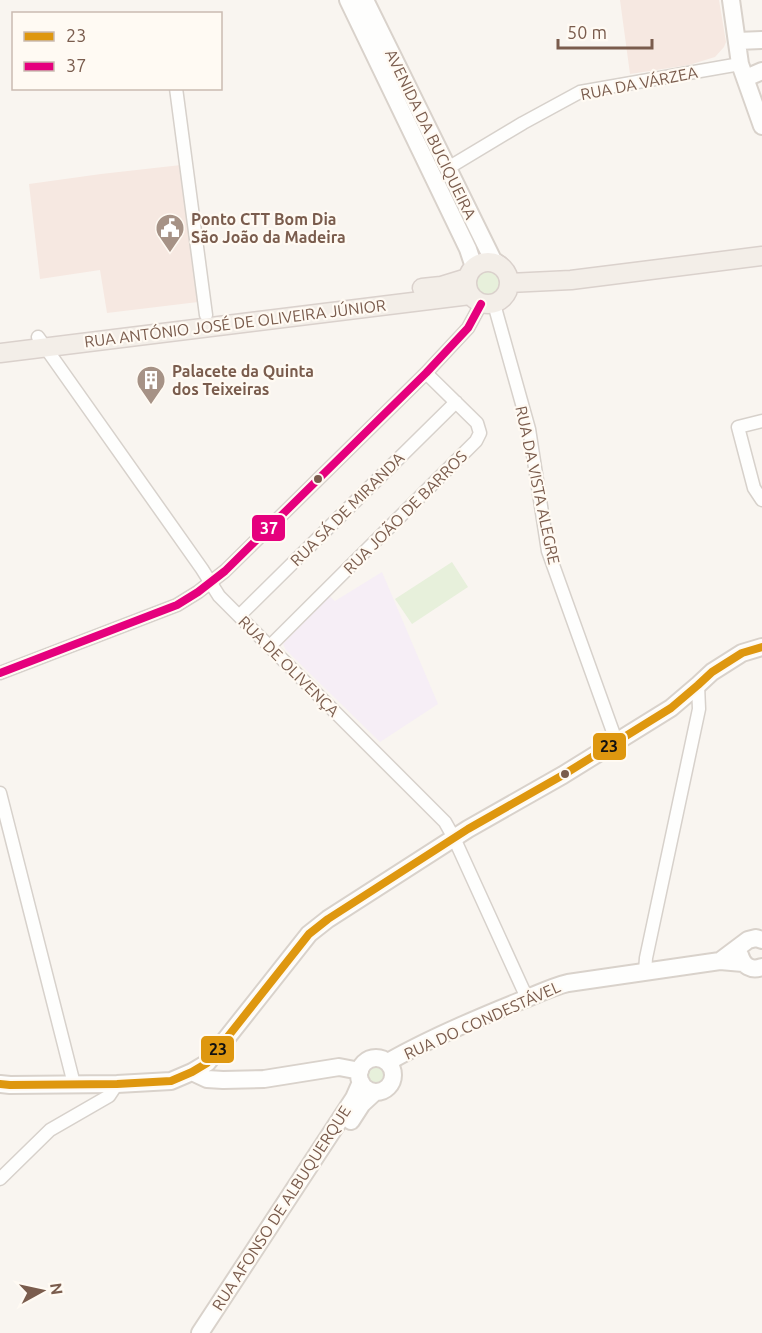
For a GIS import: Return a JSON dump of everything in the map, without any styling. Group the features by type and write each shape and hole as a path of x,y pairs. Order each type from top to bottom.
{"main road":[{"path":"509,283 571,280 762,256"},
{"name":"RUA ANTÓNIO JOSÉ DE OLIVEIRA JÚNIOR","path":"477,290 476,266 490,262 500,266"},
{"path":"477,290 500,301 505,296 509,283 505,270 500,266"},
{"name":"RUA ANTÓNIO JOSÉ DE OLIVEIRA JÚNIOR","path":"0,352 41,342 206,315 441,286 477,290"},
{"name":"RUA ANTÓNIO JOSÉ DE OLIVEIRA JÚNIOR","path":"0,342 41,342 477,290"}],"street":[{"name":"AVENIDA DA BUCIQUEIRA","path":"348,0 468,249 477,290"},
{"name":"AVENIDA DA BUCIQUEIRA","path":"365,0 493,260 500,266"},
{"path":"731,0 743,71 762,126"},
{"path":"737,41 762,40"},
{"path":"743,71 762,71"},
{"name":"RUA DA VÁRZEA","path":"448,168 580,92 743,71"},
{"path":"176,90 206,315"},
{"path":"0,673 177,605 225,571 426,373 468,328 477,290"},
{"name":"RUA DA VISTA ALEGRE","path":"477,290 529,429 548,551 613,732"},
{"name":"RUA DE OLIVENÇA","path":"41,342 219,596 445,822 453,834 527,999"},
{"name":"RUA JOÃO DE BARROS","path":"270,646 476,441 480,432 477,423 426,373"},
{"name":"RUA SÁ DE MIRANDA","path":"239,616 456,402"},
{"path":"762,421 738,427 754,488 762,500"},
{"path":"192,1072 198,1058 302,927 323,910 453,834 563,776 671,708 712,672 742,653 762,648"},
{"path":"0,1084 117,1084 171,1081 192,1072 207,1063 309,934 328,919 453,834 613,732 668,698 698,685"},
{"path":"645,972 646,958 699,709 698,685"},
{"path":"0,793 74,1084"},
{"name":"RUA DO CONDESTÁVEL","path":"720,961 756,940"},
{"name":"RUA DO CONDESTÁVEL","path":"755,968 740,954 756,940"},
{"name":"RUA DO CONDESTÁVEL","path":"388,1062 472,1021 550,988 568,983 720,961 755,968"},
{"name":"RUA DO CONDESTÁVEL","path":"360,1077 366,1062 371,1059 383,1059 388,1062 393,1072 392,1082 385,1090 375,1092"},
{"path":"192,1072 207,1079 264,1079 339,1067 360,1077 366,1089 375,1092"},
{"name":"RUA AFONSO DE ALBUQUERQUE","path":"200,1333 354,1098 360,1077"},
{"path":"0,1179 50,1130 109,1096 117,1084"},
{"name":"RUA AFONSO DE ALBUQUERQUE","path":"213,1333 362,1104 375,1092"}],"shaded area":[{"path":"620,0 719,0 726,42 724,47 715,57 689,65 630,74"},
{"path":"181,165 198,302 107,313 100,270 40,279 29,184"},
{"path":"382,572 438,704 380,742 286,650 283,644 329,596 335,601"}],"green space":[{"path":"488,272 498,276 502,286 498,296 488,300 478,296 474,286 478,276"},
{"path":"452,562 468,587 412,624 395,599"},
{"path":"376,1066 383,1069 386,1076 383,1083 376,1086 369,1083 366,1076 369,1069"}],"transit line":[{"name":"37","path":"0,673 177,605 198,592 225,571 426,373 468,328 481,304"},
{"name":"23","path":"0,1084 117,1084 171,1081 192,1072 207,1063 309,934 328,919 468,829 563,775 671,708 712,672 742,653 762,647"}],"place":[{"name":"Ponto CTT Bom Dia São João da Madeira","path":"170,254"},
{"name":"Palacete da Quinta dos Teixeiras","path":"151,406"}]}
